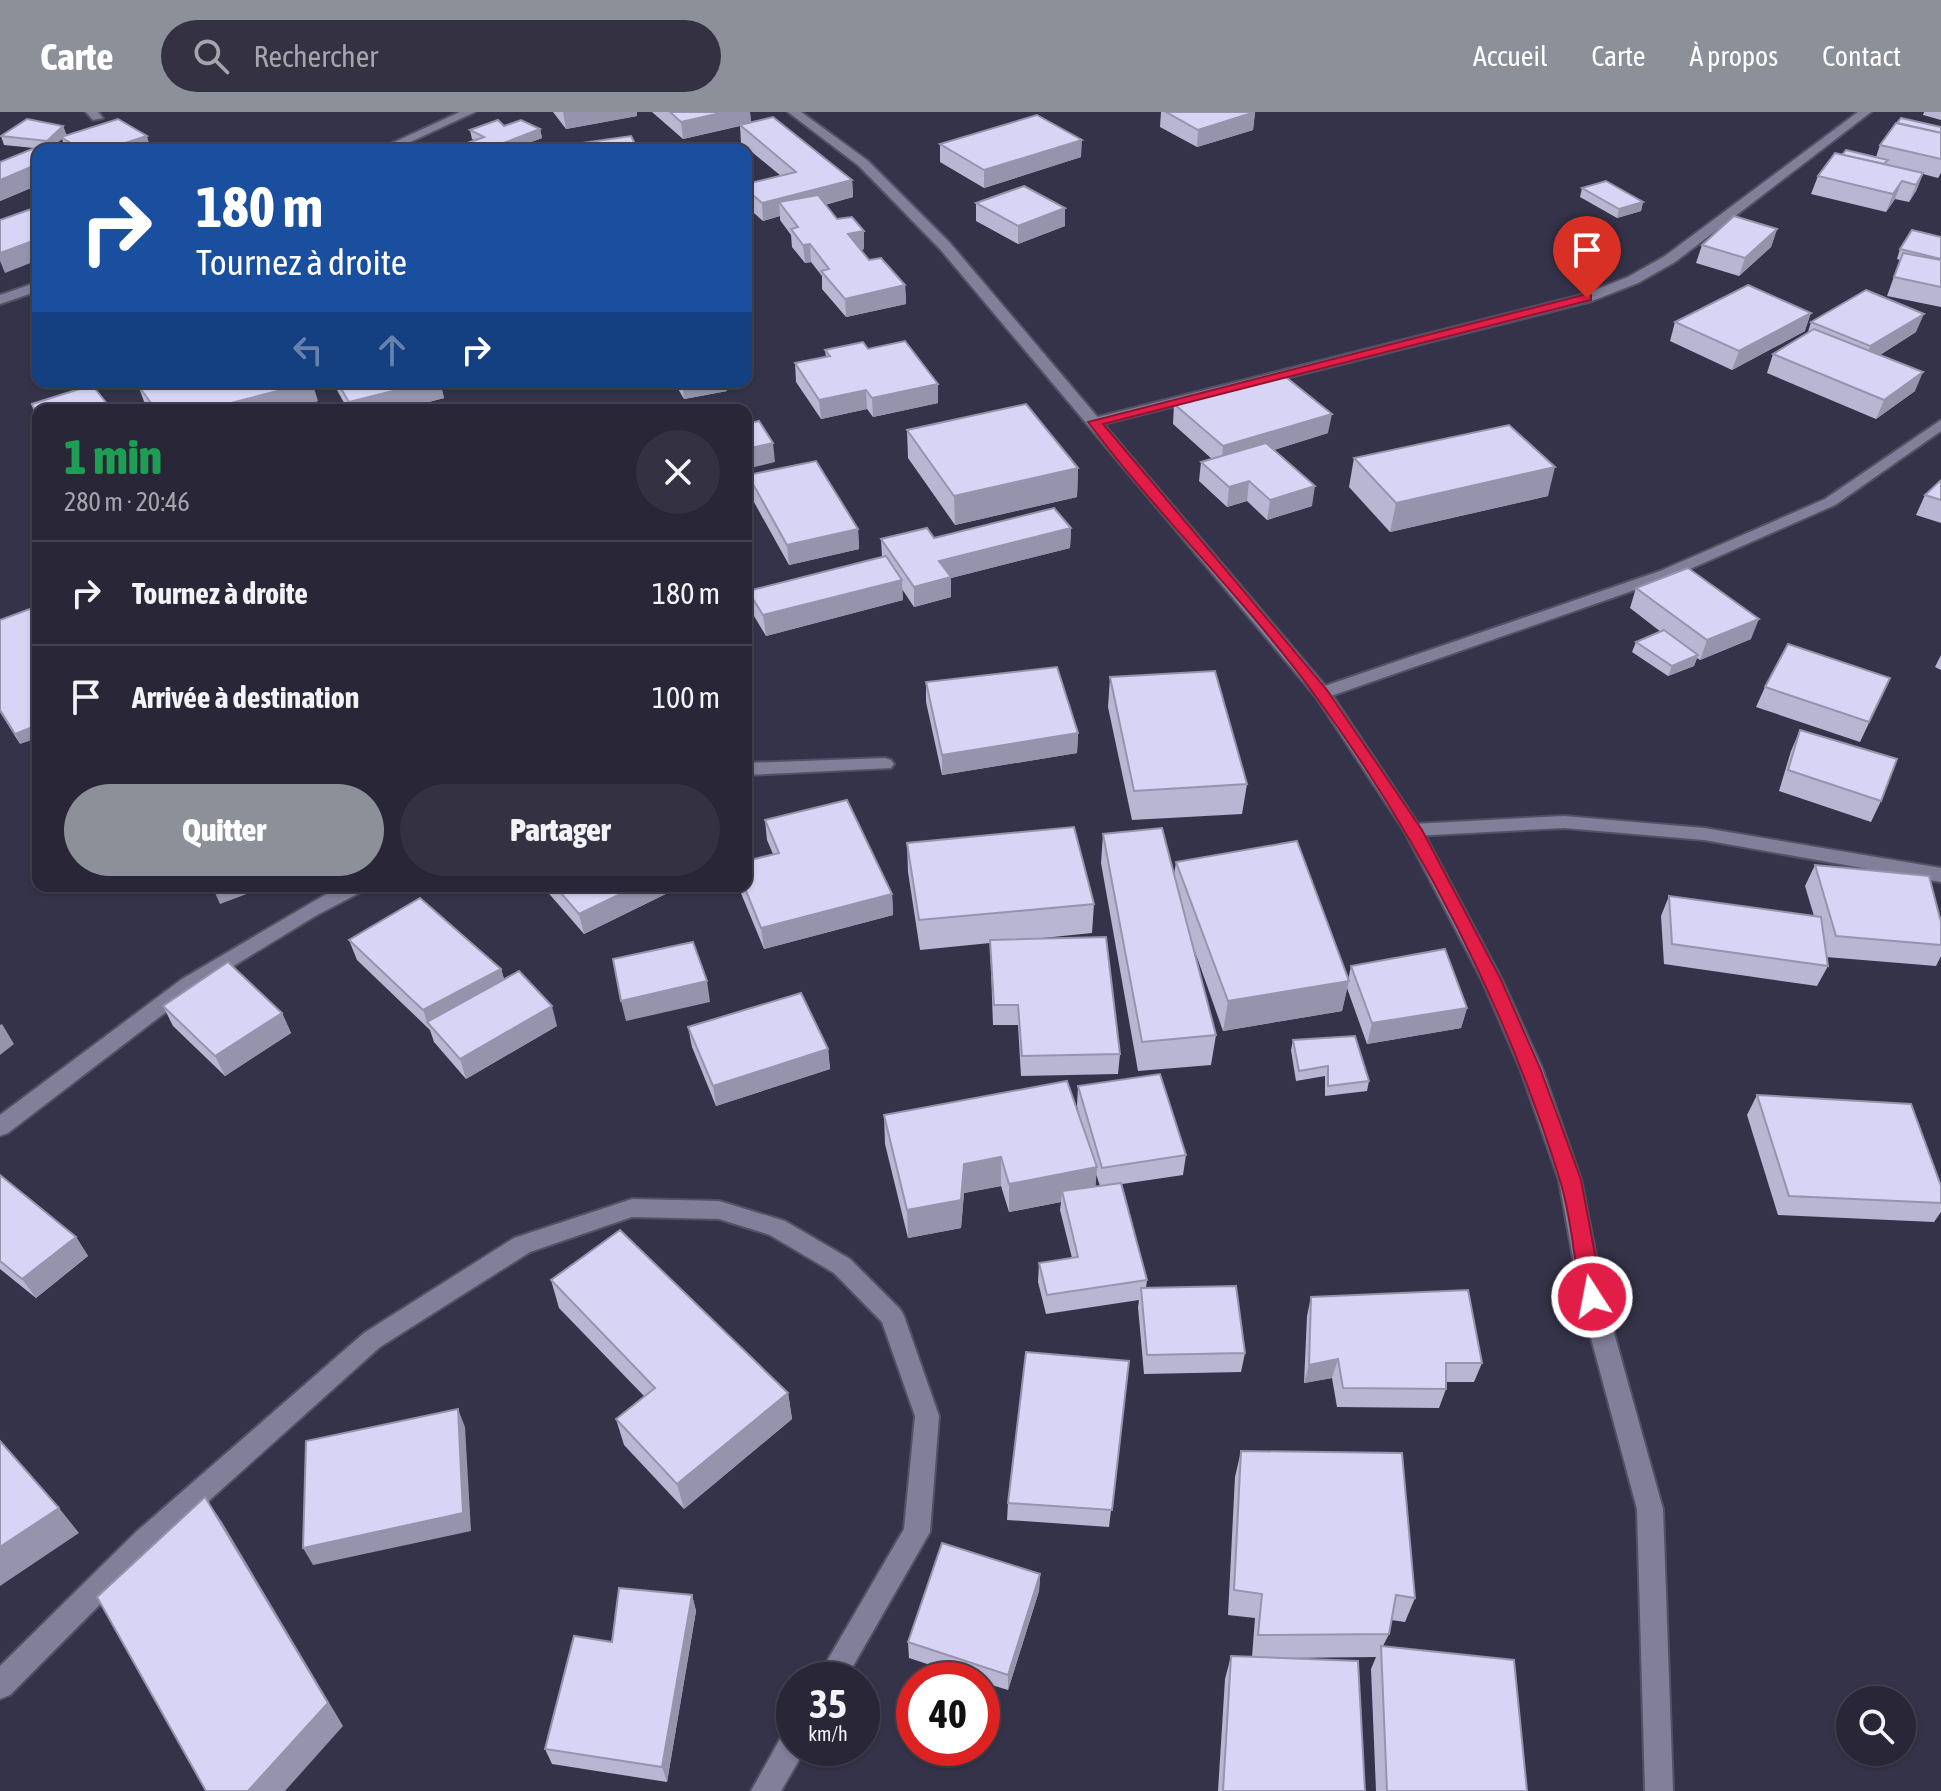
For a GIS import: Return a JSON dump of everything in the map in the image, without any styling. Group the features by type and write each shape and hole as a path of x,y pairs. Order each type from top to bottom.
{"street":[{"path":"397,144 469,112"},
{"path":"794,112 863,163 945,246 1322,693 1413,830 1492,980 1531,1068 1570,1180 1592,1297 1650,1509 1659,1791"},
{"path":"1095,422 1587,298 1633,280 1670,259 1865,112"},
{"path":"0,300 32,288"},
{"path":"1322,693 1666,574 1830,502 1941,424"},
{"path":"752,769 885,764"},
{"path":"1413,830 1564,822 1611,826 1704,834 1941,875"},
{"path":"0,1127 189,984 344,892"},
{"path":"0,1685 145,1541 372,1340 522,1245 632,1208 719,1210 777,1228 842,1266 892,1316 927,1416 917,1532 841,1662"},
{"path":"765,1791 780,1766"}],"building":[{"path":"670,112 725,112 681,122"},
{"path":"1166,112 1255,112 1198,130"},
{"path":"1037,115 1082,140 984,170 940,144"},
{"path":"773,117 852,180 762,203 752,194 752,183 796,172 740,125"},
{"path":"1901,118 1941,127 1941,133 1897,123"},
{"path":"27,119 63,126 47,141 1,136"},
{"path":"118,119 147,136 122,144 72,144 61,137"},
{"path":"498,120 504,126 521,120 540,129 501,144 474,144 470,142 484,137 470,130"},
{"path":"1896,123 1941,133 1941,159 1880,145"},
{"path":"631,136 635,144 575,144"},
{"path":"32,149 32,167 0,180 0,162"},
{"path":"1846,150 1888,160 1884,164 1842,155"},
{"path":"1835,153 1923,173 1916,185 1902,181 1893,194 1818,176"},
{"path":"1606,181 1643,202 1619,209 1582,188"},
{"path":"1024,186 1065,208 1018,226 976,203"},
{"path":"818,195 837,219 852,217 864,231 848,234 869,260 881,258 905,285 845,299 821,271 829,269 810,244 803,245 791,229 798,227 779,202"},
{"path":"32,209 32,241 0,253 0,220"},
{"path":"1734,216 1777,229 1745,258 1702,245"},
{"path":"1912,230 1941,237 1941,259 1900,249"},
{"path":"1903,253 1941,260 1941,287 1894,277"},
{"path":"1748,285 1811,313 1739,351 1675,322"},
{"path":"1866,290 1924,314 1870,346 1811,322"},
{"path":"1814,329 1923,372 1884,400 1773,354"},
{"path":"905,341 938,384 872,398 866,390 819,400 795,363 830,356 825,350 863,342 868,349"},
{"path":"1282,374 1332,414 1223,446 1174,404"},
{"path":"83,388 94,388 107,404 32,404"},
{"path":"140,388 289,388 227,404 152,404"},
{"path":"341,388 405,388 349,402"},
{"path":"1026,404 1078,468 954,496 907,430"},
{"path":"759,421 773,443 752,448 752,423"},
{"path":"1509,425 1555,467 1396,503 1354,458"},
{"path":"1266,443 1315,486 1270,500 1249,481 1229,487 1201,462"},
{"path":"816,461 858,529 787,545 752,482 752,474"},
{"path":"1941,480 1941,500 1925,495"},
{"path":"1054,508 1071,528 939,561 951,577 914,587 881,539 927,528 934,538"},
{"path":"886,556 902,580 763,615 752,597 752,590"},
{"path":"1688,568 1759,619 1707,640 1636,588"},
{"path":"32,608 32,727 15,734 0,710 0,620"},
{"path":"1664,630 1698,655 1672,666 1636,642"},
{"path":"1788,644 1890,678 1869,722 1765,687"},
{"path":"1057,667 1078,733 942,755 926,682"},
{"path":"1215,671 1247,784 1134,791 1110,677"},
{"path":"1800,730 1897,759 1881,801 1788,770"},
{"path":"847,800 892,894 761,928 746,892 752,892 752,860 779,853 765,820"},
{"path":"1074,827 1094,904 919,920 907,843"},
{"path":"1162,828 1216,1035 1142,1042 1103,834"},
{"path":"1297,841 1349,981 1228,1001 1176,862"},
{"path":"1815,865 1929,876 1941,922 1941,945 1836,936"},
{"path":"560,892 625,892 579,914"},
{"path":"1669,896 1821,917 1828,966 1672,944"},
{"path":"420,898 501,969 423,1010 349,940"},
{"path":"1106,937 1120,1054 1022,1056 1018,1005 994,1005 990,940"},
{"path":"693,942 707,981 621,1001 613,959"},
{"path":"1445,949 1467,1008 1372,1023 1351,966"},
{"path":"228,962 282,1013 215,1056 163,1006"},
{"path":"519,971 552,1006 460,1059 427,1022"},
{"path":"801,993 828,1049 713,1086 688,1027"},
{"path":"1355,1036 1369,1081 1328,1086 1328,1066 1299,1071 1293,1040"},
{"path":"1160,1074 1186,1155 1102,1168 1078,1086"},
{"path":"1067,1081 1097,1167 1009,1184 1001,1157 964,1164 961,1200 907,1210 884,1115"},
{"path":"1757,1095 1911,1104 1941,1186 1941,1203 1789,1196"},
{"path":"0,1175 76,1237 22,1279 0,1261"},
{"path":"1121,1183 1147,1280 1047,1295 1039,1263 1078,1257 1062,1191"},
{"path":"620,1230 788,1393 677,1484 616,1419 655,1388 551,1280"},
{"path":"1236,1286 1245,1353 1147,1355 1141,1288"},
{"path":"1468,1290 1482,1363 1446,1363 1446,1389 1343,1388 1338,1359 1309,1365 1311,1297"},
{"path":"1026,1352 1129,1361 1112,1510 1008,1503"},
{"path":"458,1409 463,1513 303,1548 306,1441"},
{"path":"0,1441 59,1508 0,1547"},
{"path":"1241,1451 1402,1453 1415,1598 1396,1595 1389,1634 1258,1635 1262,1594 1234,1590"},
{"path":"205,1497 328,1703 248,1791 206,1791 97,1597"},
{"path":"942,1543 1040,1574 1008,1675 1000,1672 1000,1662 969,1662 908,1642"},
{"path":"619,1588 692,1595 662,1767 545,1749 574,1636 612,1642"},
{"path":"1381,1646 1514,1660 1527,1791 1387,1791"},
{"path":"1231,1656 1358,1661 1365,1791 1223,1791"}],"route":[{"path":"1587,298 1095,422 1322,693 1413,830 1492,980 1531,1068 1570,1180 1592,1297"}]}
